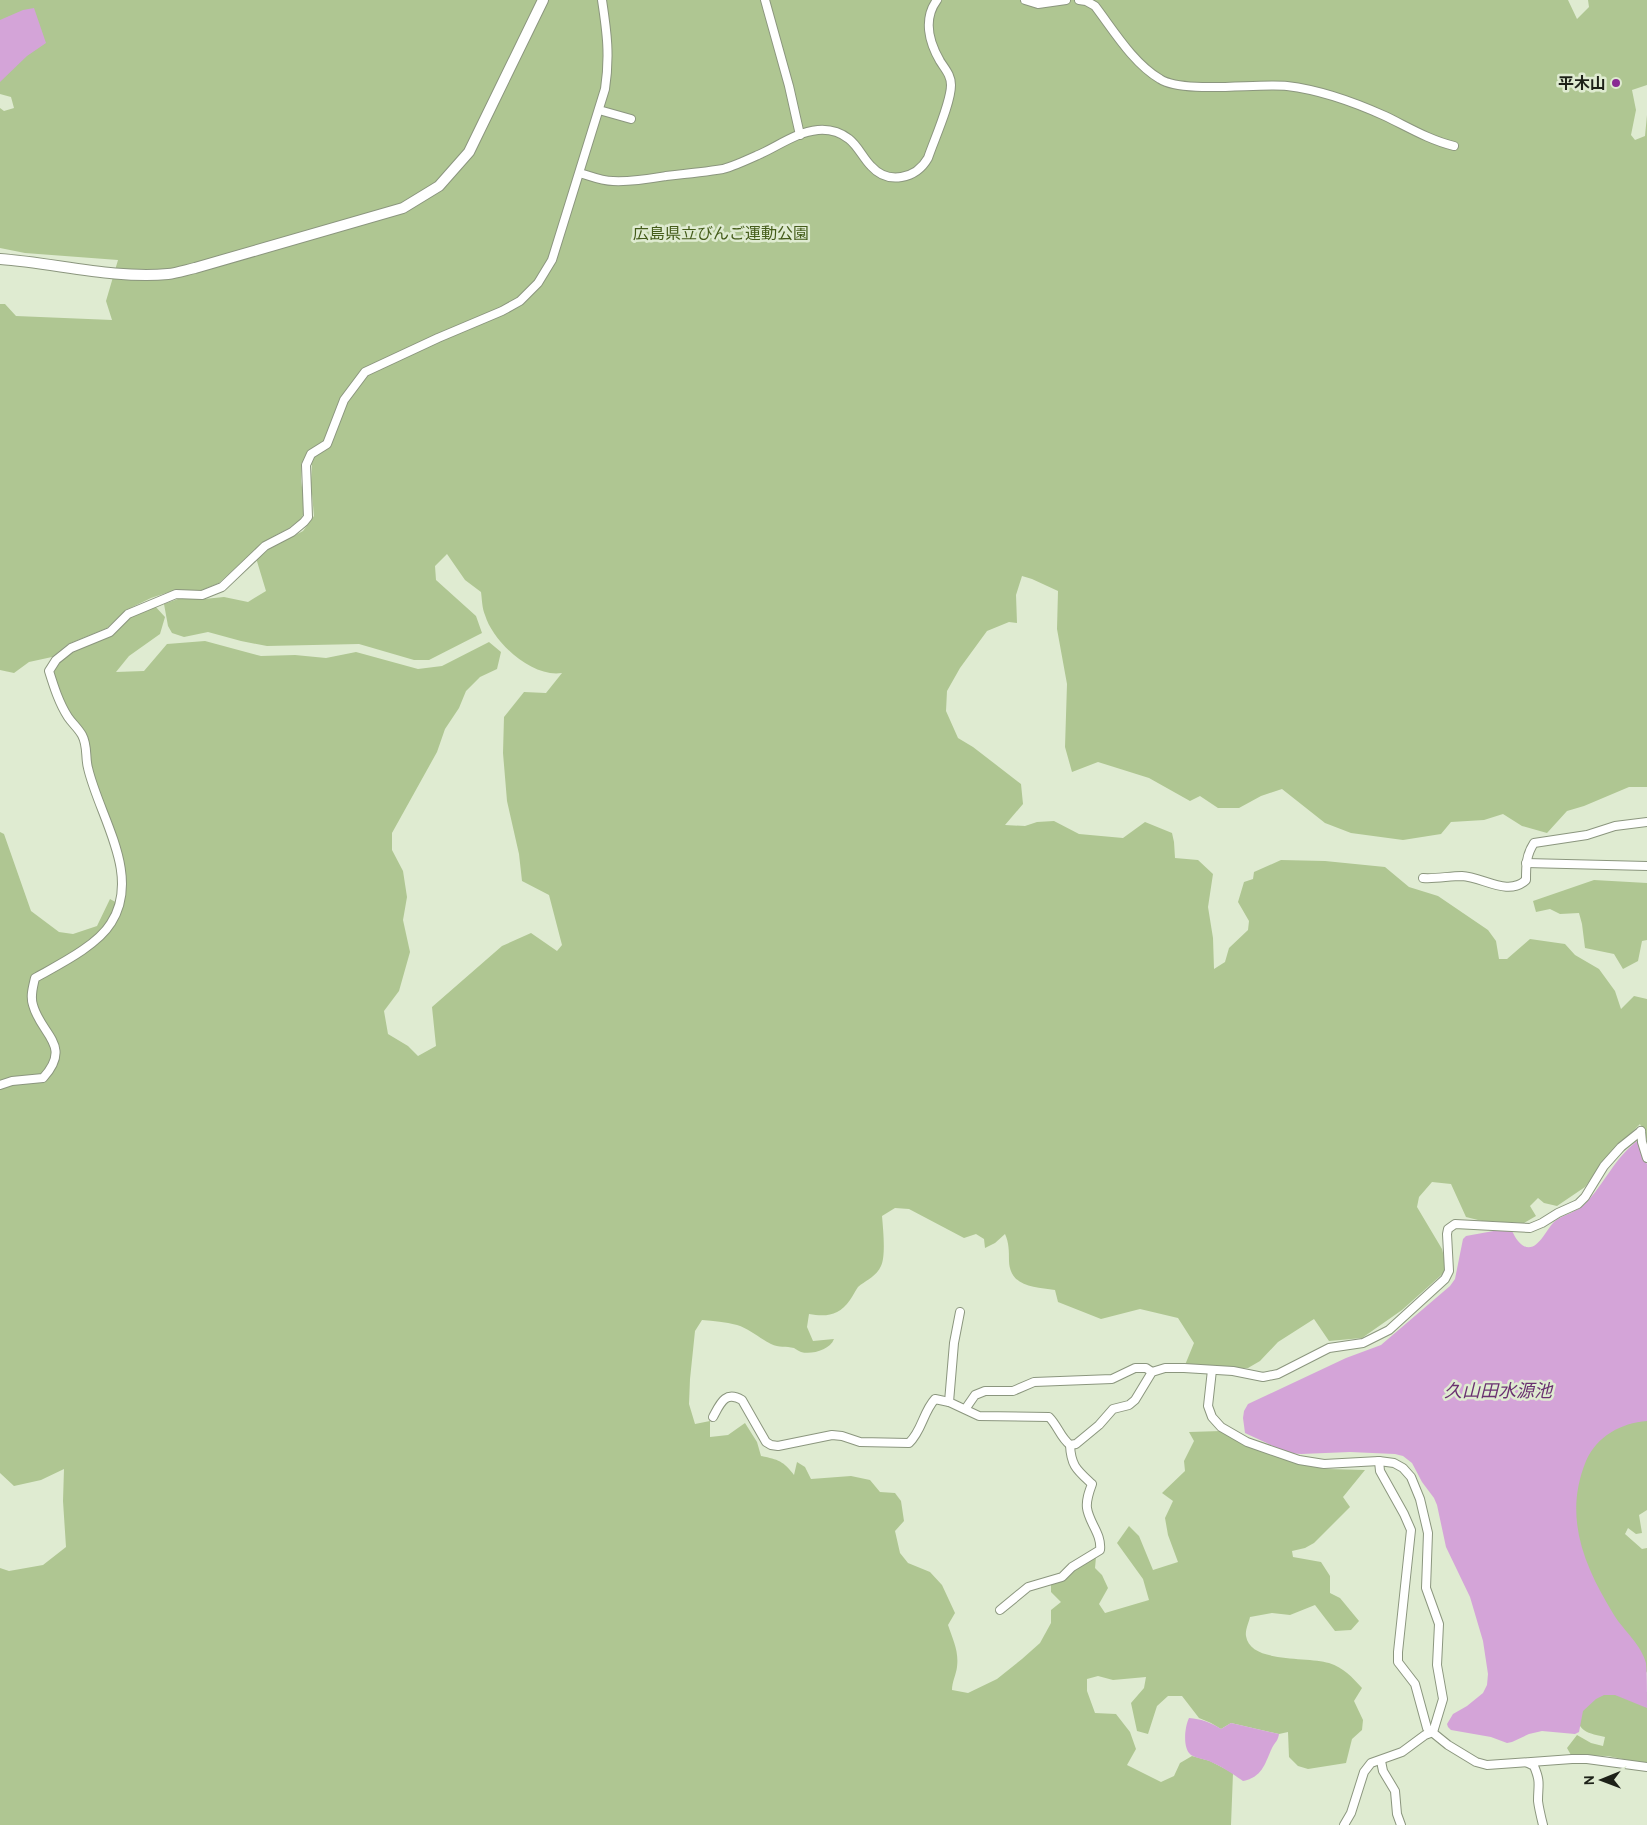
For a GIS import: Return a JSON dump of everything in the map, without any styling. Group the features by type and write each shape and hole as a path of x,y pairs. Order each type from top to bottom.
{"street":[{"path":"0,259 122,274 168,274 195,268 403,208 439,186 468,152 543,0"},
{"path":"0,1085 12,1081 44,1078 51,1069 56,1057 55,1046 33,1005 32,991 35,978 76,955 92,943 111,924 120,904 121,878 119,857 87,767 86,747 82,735 68,716 55,690 49,671 56,660 71,648 110,632 128,614 176,594 202,595 222,587 265,546 292,532 308,517 306,465 311,454 327,444 344,400 365,372 502,311 520,301 538,283 552,260 599,110 608,66 608,42 602,0"},
{"path":"765,0 789,86 800,135"},
{"path":"580,173 611,181 631,182 724,168 759,155 800,135 826,129 838,132 851,140 871,166 879,173 890,177 903,178 914,174 924,166 928,158 951,85 949,76 932,45 929,32 928,20 932,6 937,0"},
{"path":"1026,0 1038,4 1066,0"},
{"path":"1079,0 1086,1 1095,6 1140,64 1161,80 1181,86 1287,86 1330,95 1372,110 1436,142 1454,146"},
{"path":"599,110 631,119"},
{"path":"1423,878 1473,877 1493,885 1516,887 1526,880 1528,851 1534,843 1587,835 1615,826 1647,822"},
{"path":"1526,863 1647,866"},
{"path":"713,1417 720,1403 729,1396 736,1396 742,1400 766,1442 771,1445 778,1446 832,1435 860,1442 908,1443 915,1437 929,1406 935,1399 966,1408 980,1416 1049,1417 1062,1439 1070,1445 1076,1444 1100,1425 1113,1409 1129,1405 1135,1400 1152,1372 1165,1368 1184,1368 1233,1371 1263,1377 1278,1374 1329,1348 1362,1343 1380,1336 1445,1279 1449,1271 1446,1234 1448,1229 1456,1224 1530,1228 1542,1223 1578,1204 1585,1197 1604,1166 1621,1147 1641,1131 1647,1158"},
{"path":"949,1402 954,1343 960,1312"},
{"path":"966,1408 975,1396 985,1392 1013,1391 1034,1382 1112,1379 1135,1368 1146,1368 1152,1372"},
{"path":"1212,1370 1208,1406 1212,1417 1221,1427 1247,1442 1299,1460 1324,1464 1378,1461 1394,1464 1403,1468 1411,1477 1420,1499 1428,1533 1426,1588 1439,1624 1437,1665 1443,1699 1433,1732"},
{"path":"1000,1610 1028,1587 1062,1577 1072,1567 1100,1550 1101,1541 1087,1508 1088,1495 1092,1484 1075,1468 1070,1457 1070,1445"},
{"path":"1378,1461 1380,1471 1411,1530 1398,1662 1415,1684 1427,1728 1448,1745 1476,1762 1488,1766 1587,1759 1647,1767"},
{"path":"1344,1825 1351,1813 1364,1772 1371,1763 1402,1752 1425,1735 1433,1732"},
{"path":"1381,1761 1383,1771 1395,1791 1397,1814 1401,1825"},
{"path":"1528,1763 1534,1766 1538,1776 1540,1785 1539,1809 1544,1825"}],"green space":[{"name":"広島県立びんご運動公園","path":"0,0 1568,0 1577,19 1589,7 1588,0 1647,0 1647,85 1632,90 1636,110 1631,135 1635,140 1645,136 1647,115 1647,787 1629,787 1567,811 1547,833 1522,826 1503,814 1484,820 1451,822 1441,834 1403,840 1351,833 1325,823 1282,789 1261,796 1239,808 1218,808 1200,796 1190,801 1149,778 1098,762 1072,772 1065,747 1067,684 1057,629 1058,591 1022,576 1016,595 1017,623 1009,622 987,631 960,668 947,691 946,711 958,738 973,747 1021,784 1023,804 1005,825 1025,826 1037,822 1054,821 1079,834 1123,838 1145,822 1172,833 1175,858 1198,860 1213,874 1208,907 1213,938 1214,969 1225,962 1229,948 1248,930 1249,921 1238,902 1244,882 1253,879 1254,872 1281,860 1325,861 1385,867 1409,887 1438,896 1488,930 1496,941 1499,959 1507,959 1530,939 1565,944 1575,955 1599,969 1615,991 1621,1009 1634,996 1647,999 1647,1140 1640,1124 1605,1160 1585,1187 1557,1206 1544,1203 1538,1198 1530,1206 1536,1216 1524,1223 1482,1221 1466,1217 1451,1184 1432,1182 1419,1197 1417,1207 1442,1249 1447,1270 1402,1310 1362,1338 1329,1341 1314,1319 1278,1342 1260,1361 1248,1368 1229,1369 1185,1365 1194,1343 1178,1318 1140,1309 1101,1319 1058,1302 1055,1290 1031,1286 1018,1281 1010,1270 1009,1250 1005,1234 995,1243 985,1248 984,1239 976,1234 964,1238 909,1209 895,1208 882,1216 883,1261 876,1273 858,1287 846,1305 837,1312 827,1315 809,1314 807,1327 813,1341 834,1339 829,1346 815,1352 800,1352 794,1348 771,1344 742,1327 720,1322 702,1320 695,1331 689,1404 695,1424 710,1421 710,1437 728,1435 745,1423 757,1442 761,1456 780,1461 794,1475 797,1462 805,1467 811,1479 851,1476 870,1480 880,1492 895,1493 901,1501 904,1521 895,1531 900,1553 908,1563 930,1572 942,1585 955,1613 948,1625 957,1656 957,1667 952,1690 968,1693 997,1679 1040,1643 1051,1623 1051,1610 1061,1602 1051,1592 1051,1585 1096,1557 1095,1568 1102,1575 1108,1588 1099,1604 1105,1613 1149,1600 1143,1579 1117,1543 1129,1526 1139,1536 1153,1570 1178,1562 1168,1535 1165,1518 1173,1501 1162,1493 1185,1471 1184,1461 1194,1441 1189,1432 1221,1431 1257,1449 1297,1464 1327,1469 1365,1470 1343,1497 1350,1507 1314,1543 1305,1548 1292,1551 1293,1557 1321,1562 1330,1576 1330,1593 1340,1598 1359,1621 1351,1630 1335,1631 1315,1605 1290,1615 1272,1613 1250,1617 1246,1634 1250,1645 1258,1651 1268,1655 1329,1663 1343,1670 1362,1688 1354,1701 1363,1720 1362,1730 1352,1739 1346,1763 1308,1769 1298,1766 1289,1757 1288,1732 1279,1734 1231,1723 1221,1729 1199,1718 1182,1696 1168,1696 1157,1706 1148,1734 1137,1731 1131,1703 1144,1688 1146,1677 1113,1680 1098,1676 1087,1679 1087,1691 1095,1713 1116,1714 1130,1732 1136,1749 1127,1765 1161,1782 1174,1776 1180,1763 1192,1756 1210,1761 1233,1773 1231,1825 0,1825 0,1568 9,1571 43,1565 66,1547 63,1501 64,1469 41,1480 14,1486 0,1473 0,1088 12,1083 44,1080 58,1057 35,1005 33,992 37,980 112,926 123,877 89,767 88,746 70,715 51,671 57,661 72,650 111,634 130,616 154,605 165,617 160,634 129,656 116,672 144,671 167,644 205,641 261,656 295,655 326,658 356,652 418,669 442,666 489,642 501,652 497,669 480,677 466,691 459,708 445,729 437,752 392,833 392,850 403,871 407,897 403,920 410,952 399,991 384,1011 388,1034 408,1046 418,1056 436,1046 432,1007 502,946 531,933 557,951 562,945 549,895 522,881 519,854 507,801 503,753 504,717 524,692 546,693 562,673 538,670 515,656 505,647 489,625 483,609 481,592 465,580 447,554 435,566 436,580 476,616 482,633 429,660 414,660 359,644 267,646 208,632 184,637 172,633 168,626 164,604 178,599 224,597 248,602 266,591 256,558 303,531 314,516 311,483 312,465 303,461 301,464 301,481 304,501 301,519 263,542 219,583 202,590 175,590 151,598 126,610 107,628 68,644 52,657 29,662 14,673 0,670 0,304 5,304 16,316 112,320 106,301 118,260 25,253 0,248 0,108 4,111 14,108 11,97 0,94"},
{"path":"0,832 4,834 31,911 59,932 73,934 97,926 110,899 119,904 110,924 91,942 34,977 30,991 54,1047 55,1057 43,1076 0,1084"},
{"path":"1594,880 1647,883 1647,940 1642,941 1638,961 1623,969 1614,954 1585,948 1579,913 1560,914 1550,909 1536,912 1533,901"},
{"path":"1647,1413 1647,1510 1639,1515 1642,1533 1636,1534 1628,1528 1625,1534 1642,1549 1647,1548 1647,1673 1578,1558 1568,1504 1588,1442"},
{"path":"1599,1692 1647,1692 1647,1764 1608,1756 1571,1755 1567,1748 1577,1735 1591,1743 1603,1746 1605,1737 1591,1734 1583,1729 1578,1722 1573,1708"}],"water":[{"path":"34,8 46,43 27,56 0,82 0,20 23,10"},
{"name":"久山田水源池","path":"1637,1141 1641,1146 1647,1164 1647,1421 1619,1428 1597,1444 1586,1461 1579,1482 1576,1502 1580,1541 1586,1560 1603,1597 1644,1656 1647,1679 1647,1708 1615,1695 1604,1695 1596,1699 1583,1711 1579,1732 1575,1734 1542,1731 1507,1743 1491,1737 1451,1730 1447,1724 1453,1714 1483,1693 1487,1685 1488,1674 1483,1641 1470,1597 1446,1547 1437,1505 1412,1463 1403,1456 1395,1454 1350,1452 1288,1453 1245,1433 1244,1411 1248,1404 1346,1358 1381,1345 1450,1286 1455,1279 1463,1239 1466,1236 1499,1230 1512,1231 1517,1240 1524,1246 1530,1247 1535,1245 1555,1221 1585,1204 1622,1155"},
{"path":"1189,1718 1205,1721 1221,1729 1231,1723 1279,1734 1259,1773 1243,1781 1218,1765 1193,1756 1188,1752 1185,1737"}],"place":[{"name":"平木山","path":"1616,83"}]}
